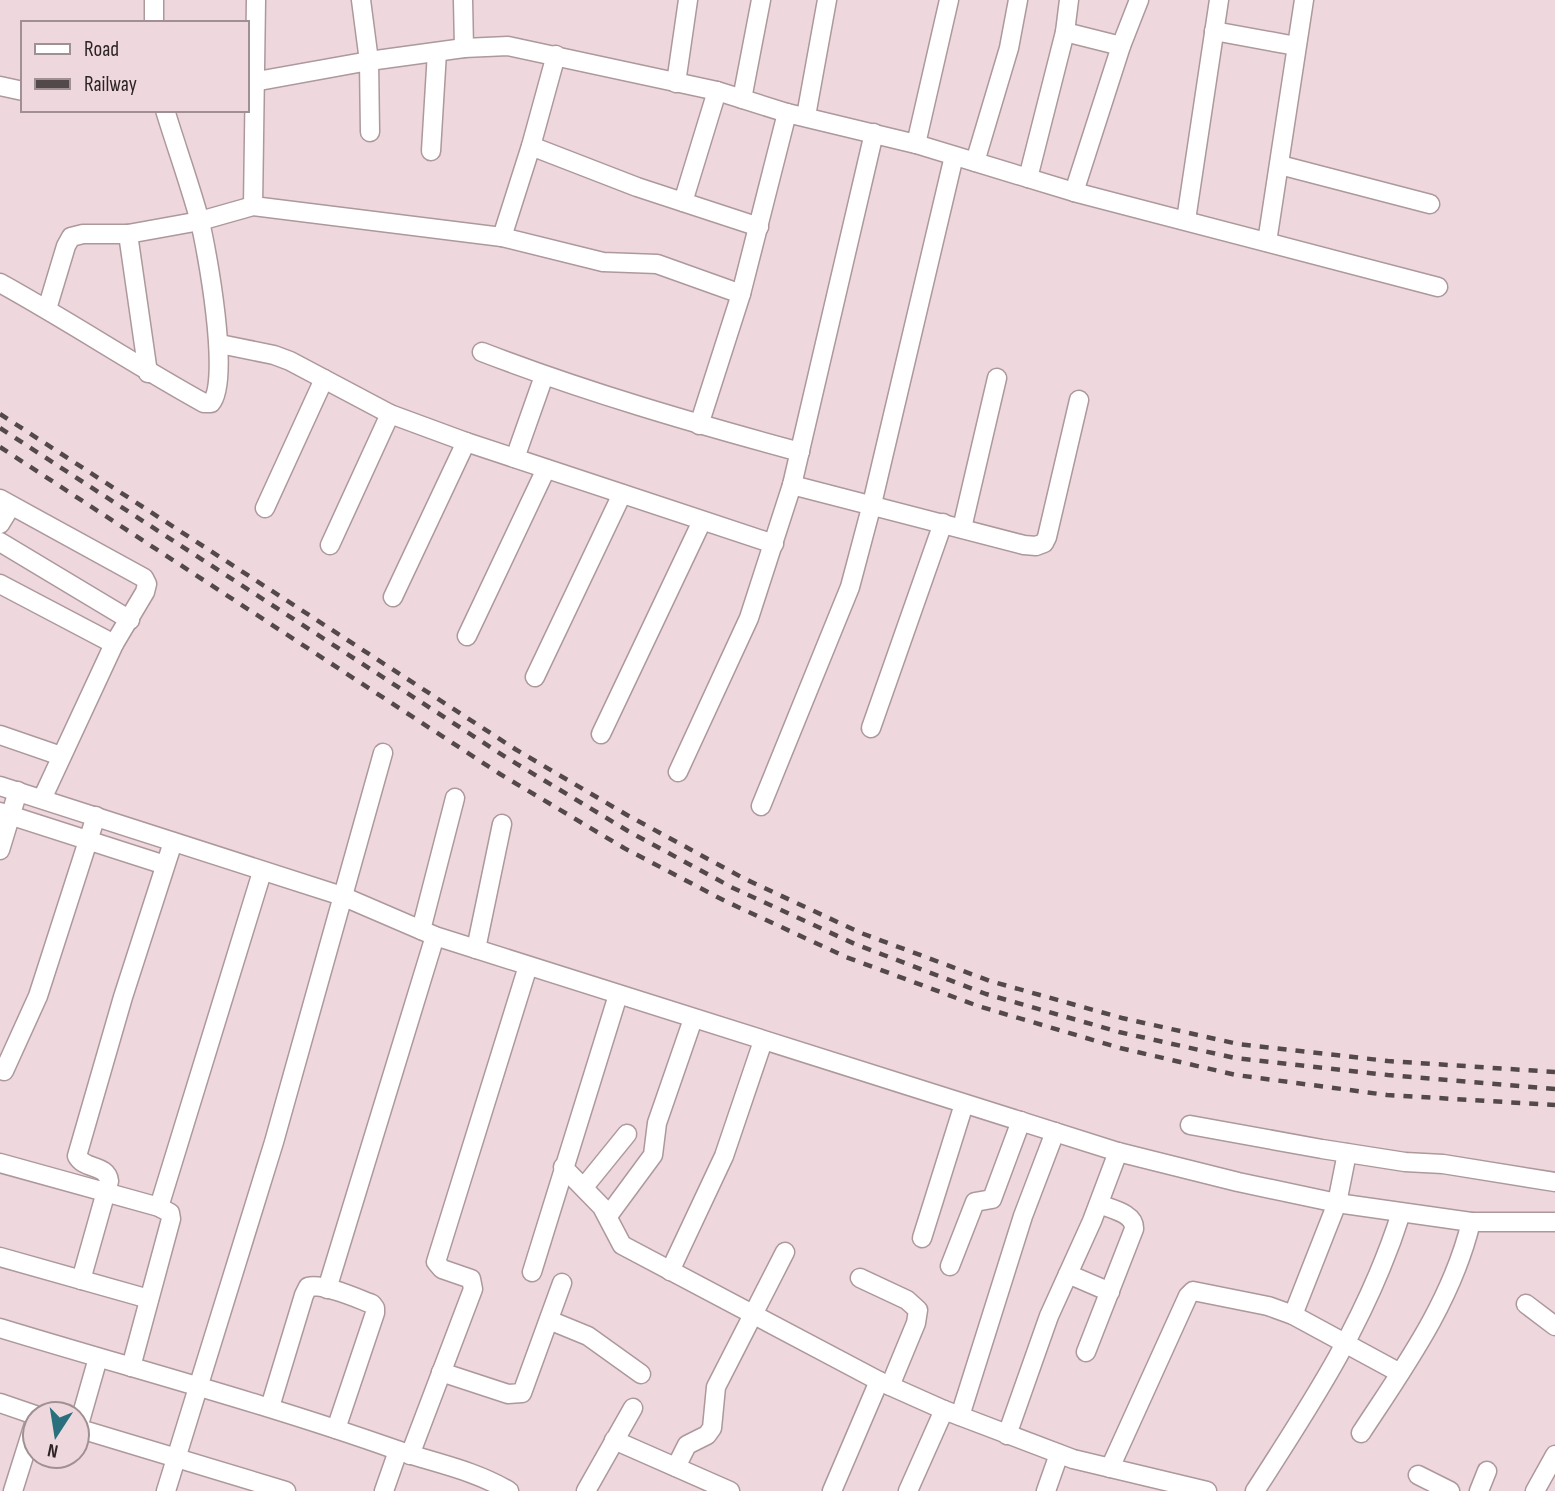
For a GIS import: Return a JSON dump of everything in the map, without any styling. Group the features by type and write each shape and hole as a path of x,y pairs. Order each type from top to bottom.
{"street":[{"path":"153,0 154,21"},
{"path":"253,206 250,83 256,0"},
{"path":"361,0 369,61 370,132"},
{"path":"463,0 464,48"},
{"path":"676,83 688,0"},
{"path":"742,99 761,0"},
{"path":"806,116 827,0"},
{"path":"916,144 949,0"},
{"path":"975,162 1009,48 1018,0"},
{"path":"1028,178 1065,32 1069,0"},
{"path":"1074,192 1121,46 1139,0"},
{"path":"1186,220 1219,0"},
{"path":"1267,242 1304,0"},
{"path":"1214,31 1296,46"},
{"path":"1065,32 1121,46"},
{"path":"250,83 369,61 464,48 508,46 717,91 787,113 916,144 1074,192 1438,288"},
{"path":"431,151 437,52"},
{"path":"502,237 556,55"},
{"path":"0,86 21,91"},
{"path":"682,202 717,91"},
{"path":"0,283 47,309 148,373 204,403 211,403 218,392 220,344 200,220 166,112"},
{"path":"699,425 741,295 787,113"},
{"path":"678,772 749,618 774,544 792,485 874,133"},
{"path":"531,146 682,202 759,227"},
{"path":"761,806 850,587 954,156"},
{"path":"1280,165 1430,204"},
{"path":"47,309 71,237 83,234 128,234 253,206 502,237 603,262 657,264 741,295"},
{"path":"128,234 148,373"},
{"path":"220,344 274,355 390,414 466,442 774,544"},
{"path":"482,352 544,376 699,425 800,452"},
{"path":"515,457 544,376"},
{"path":"962,528 997,378"},
{"path":"265,508 324,379"},
{"path":"792,485 1024,545 1044,543 1079,400"},
{"path":"330,545 390,414"},
{"path":"393,597 466,442"},
{"path":"467,636 547,469"},
{"path":"535,677 622,494"},
{"path":"0,524 5,503 144,578 147,584 130,620 114,644 42,799"},
{"path":"601,734 702,521"},
{"path":"871,728 943,523"},
{"path":"0,542 130,620"},
{"path":"0,584 114,644"},
{"path":"0,735 61,756"},
{"path":"166,1491 274,1142 383,753"},
{"path":"0,786 342,896 428,933 476,949 1118,1152 1337,1203 1471,1222 1555,1222"},
{"path":"0,850 5,813 18,791"},
{"path":"327,1289 428,933 455,798"},
{"path":"5,813 165,865"},
{"path":"4,1071 38,996 96,816"},
{"path":"476,949 502,824"},
{"path":"81,1280 107,1192 108,1175 81,1163 77,1156 122,997 173,842"},
{"path":"159,1207 262,872"},
{"path":"384,1491 441,1373 473,1284 471,1279 442,1269 436,1262 528,966"},
{"path":"532,1272 618,995"},
{"path":"608,1216 653,1155 657,1123 693,1019"},
{"path":"670,1271 724,1156 762,1041"},
{"path":"922,1238 964,1104"},
{"path":"950,1266 975,1202 988,1201 995,1194 1021,1121"},
{"path":"1190,1125 1347,1153 1405,1162 1443,1164 1555,1182"},
{"path":"908,1491 952,1413 1055,1132"},
{"path":"584,1187 627,1134"},
{"path":"1007,1435 1049,1316 1099,1204 1118,1152"},
{"path":"1293,1315 1337,1203 1347,1153"},
{"path":"0,1163 159,1207 170,1213 171,1219 131,1367"},
{"path":"563,1167 608,1216 622,1245 884,1384 1059,1454 1207,1491"},
{"path":"1086,1352 1135,1223 1131,1218 1099,1204"},
{"path":"1255,1491 1346,1345 1383,1268 1401,1213"},
{"path":"1361,1433 1443,1300 1471,1222"},
{"path":"676,1467 687,1445 707,1435 712,1427 716,1387 785,1252"},
{"path":"0,1257 149,1299"},
{"path":"1068,1274 1110,1292"},
{"path":"832,1491 916,1323 918,1310 907,1300 860,1278"},
{"path":"441,1373 508,1394 522,1393 562,1283"},
{"path":"270,1407 304,1294 308,1287 313,1285 327,1289 372,1304 375,1308 336,1429"},
{"path":"1110,1468 1188,1296 1193,1292 1269,1306 1293,1315 1400,1373"},
{"path":"1526,1304 1555,1326"},
{"path":"549,1320 588,1336 641,1374"},
{"path":"0,1328 270,1407 404,1453 473,1472 509,1491"},
{"path":"86,1400 98,1358"},
{"path":"0,1403 21,1410"},
{"path":"586,1491 633,1408"},
{"path":"91,1432 286,1491"},
{"path":"614,1440 730,1491"},
{"path":"1046,1491 1059,1454"},
{"path":"1535,1491 1555,1455"},
{"path":"12,1491 21,1464"},
{"path":"1479,1491 1487,1471"},
{"path":"1418,1475 1450,1491"}],"railway":[{"path":"0,414 515,749 627,815 743,878 861,933 990,981 1122,1018 1238,1044 1388,1061 1555,1072"},
{"path":"0,428 507,758 628,831 733,888 855,944 986,994 1119,1032 1235,1058 1388,1075 1555,1089"},
{"path":"0,447 500,774 624,848 725,901 846,957 978,1006 1120,1048 1236,1075 1387,1095 1555,1105"}]}
